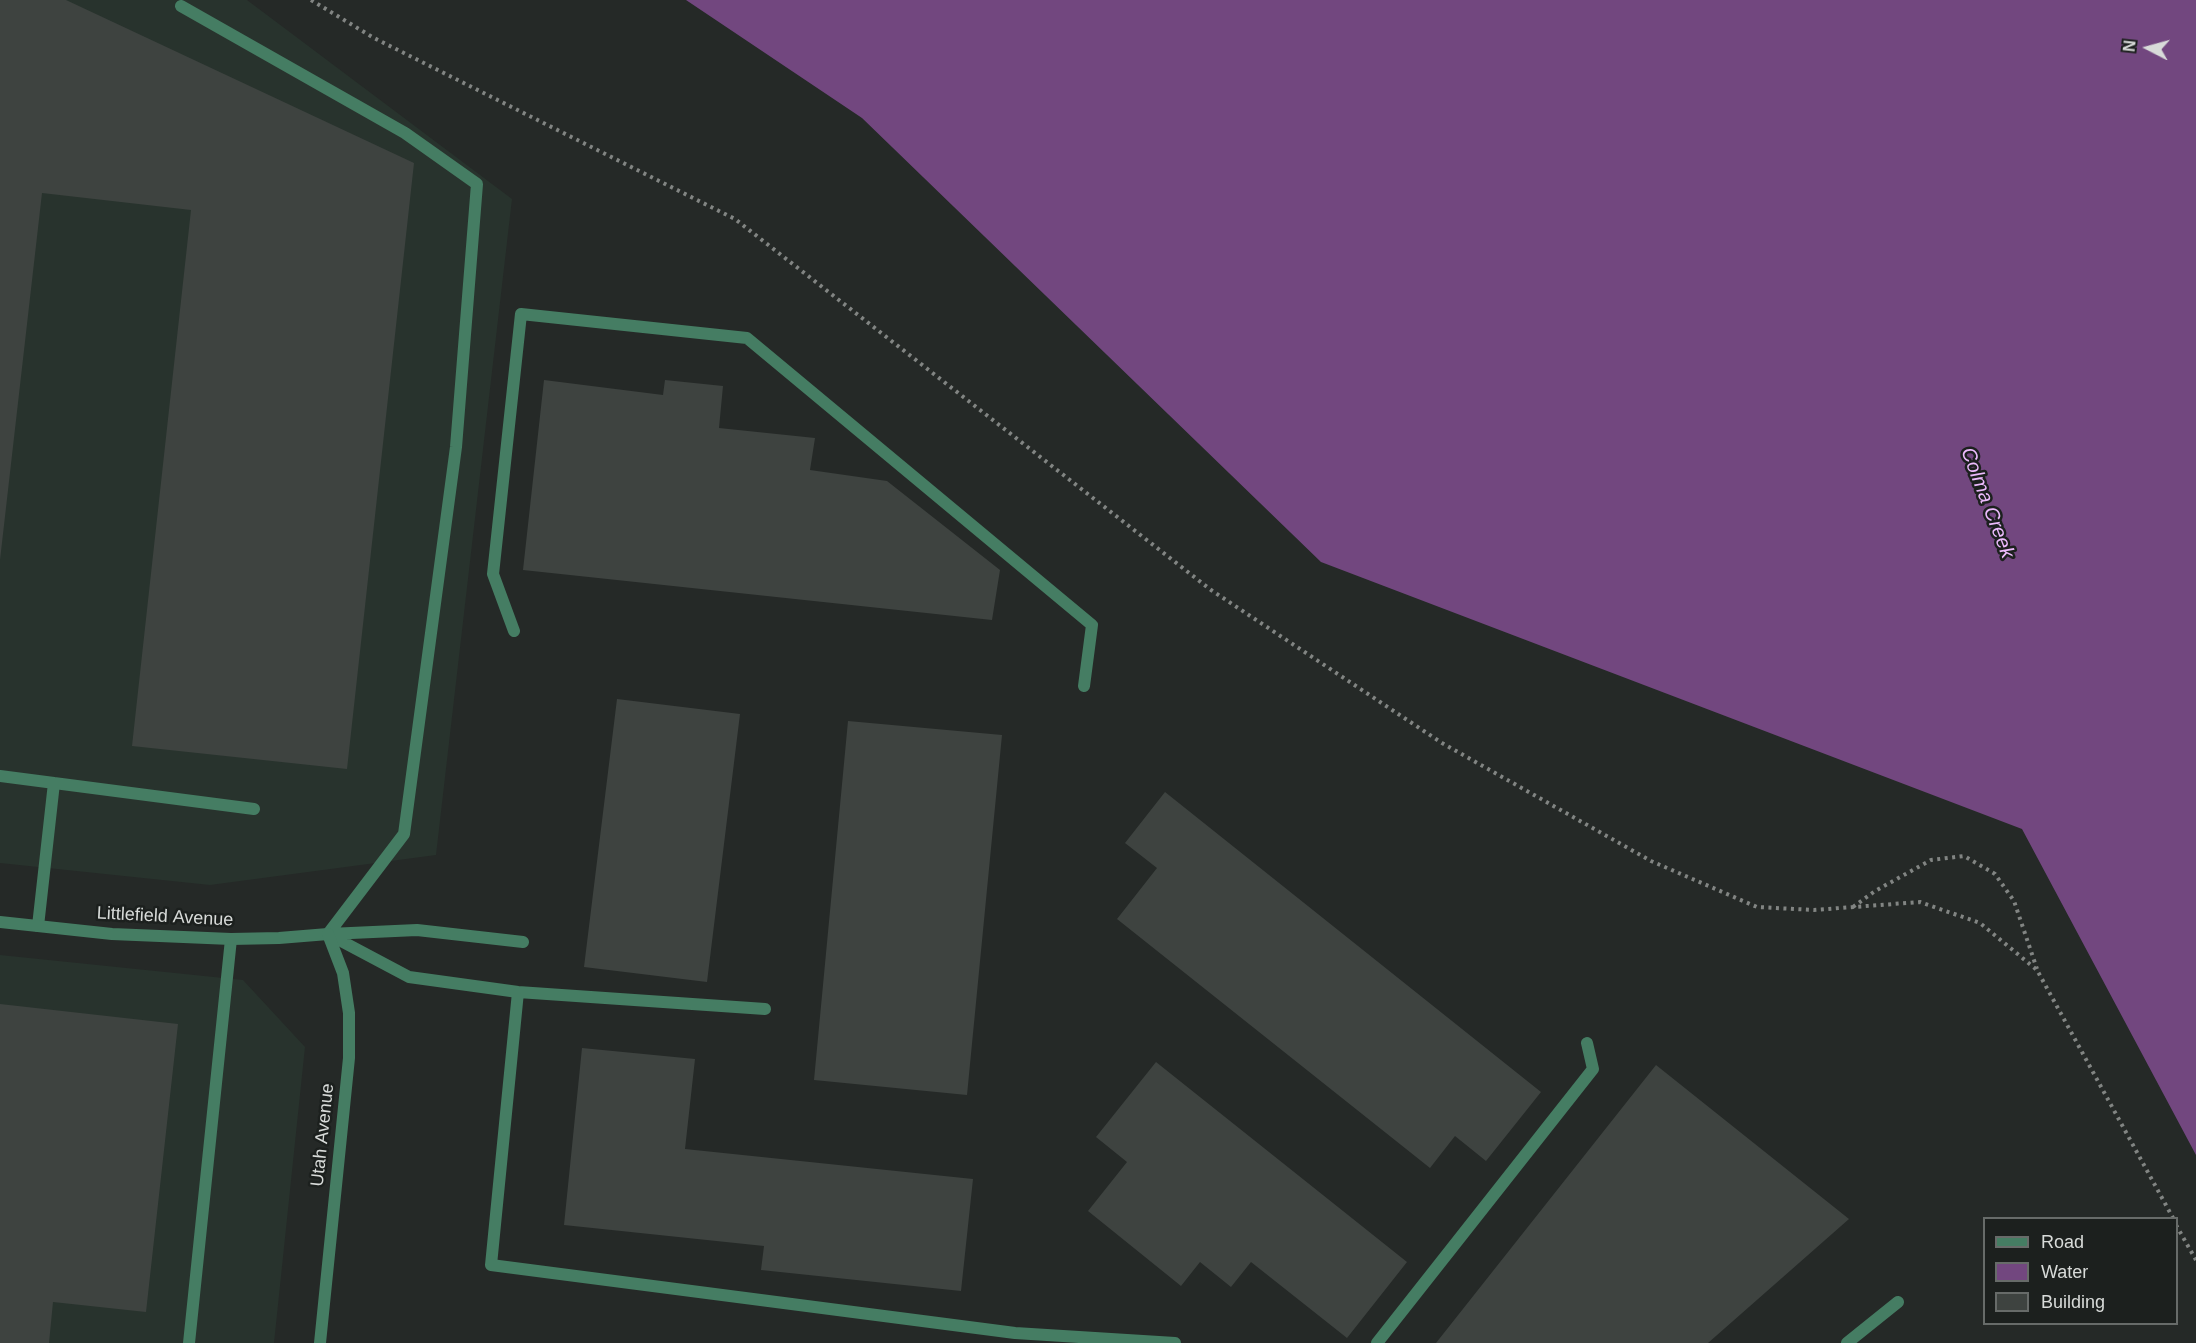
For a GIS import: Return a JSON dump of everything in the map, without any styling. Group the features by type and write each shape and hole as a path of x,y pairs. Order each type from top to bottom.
{"street":[{"path":"181,6 405,134 477,183 456,447 404,834 328,934 409,977 518,992 765,1009"},
{"path":"514,631 493,574 521,314 747,338 1092,625 1084,686"},
{"path":"0,776 254,809"},
{"path":"38,926 54,783"},
{"name":"Littlefield Avenue","path":"0,922 112,934 231,939 417,930 523,942"},
{"name":"Utah Avenue","path":"320,1343 350,1058 350,1013 342,973 328,934"},
{"path":"189,1343 231,939"},
{"path":"518,992 491,1265 1018,1338 1175,1343"},
{"path":"1377,1343 1593,1069 1587,1043"},
{"path":"1847,1343 1898,1302"}],"path":[{"path":"311,0 374,39 735,219 1211,590 1442,743 1651,861 1757,907 1814,910 1920,902 1980,923 2037,970"},
{"path":"1853,907 1875,891 1931,860 1964,856 1995,874 2014,901 2037,970 2172,1217"},
{"path":"2178,1228 2196,1260"}],"shaded area":[{"path":"0,0 247,0 512,199 436,855 210,885 0,863"},
{"path":"0,955 243,980 305,1047 274,1343 0,1343"}],"water":[{"name":"Colma Creek","path":"686,0 2196,0 2196,1155 2022,829 1321,562 862,118"}],"building":[{"path":"0,0 66,0 414,163 347,769 132,746 191,210 42,193 0,560"},
{"path":"544,380 663,395 665,380 723,386 719,428 815,438 810,470 887,481 1000,570 992,620 523,570"},
{"path":"617,699 740,714 707,982 584,967"},
{"path":"848,721 1002,735 967,1095 814,1080"},
{"path":"1165,792 1541,1092 1486,1161 1455,1136 1430,1168 1117,919 1157,868 1125,843"},
{"path":"0,1004 178,1024 146,1312 53,1302 49,1343 0,1343"},
{"path":"582,1048 695,1059 685,1149 973,1179 961,1291 761,1270 764,1246 564,1225"},
{"path":"1156,1062 1407,1262 1347,1338 1251,1262 1231,1287 1200,1262 1181,1286 1088,1211 1127,1162 1096,1137"},
{"path":"1656,1065 1849,1219 1708,1343 1436,1343"}]}
